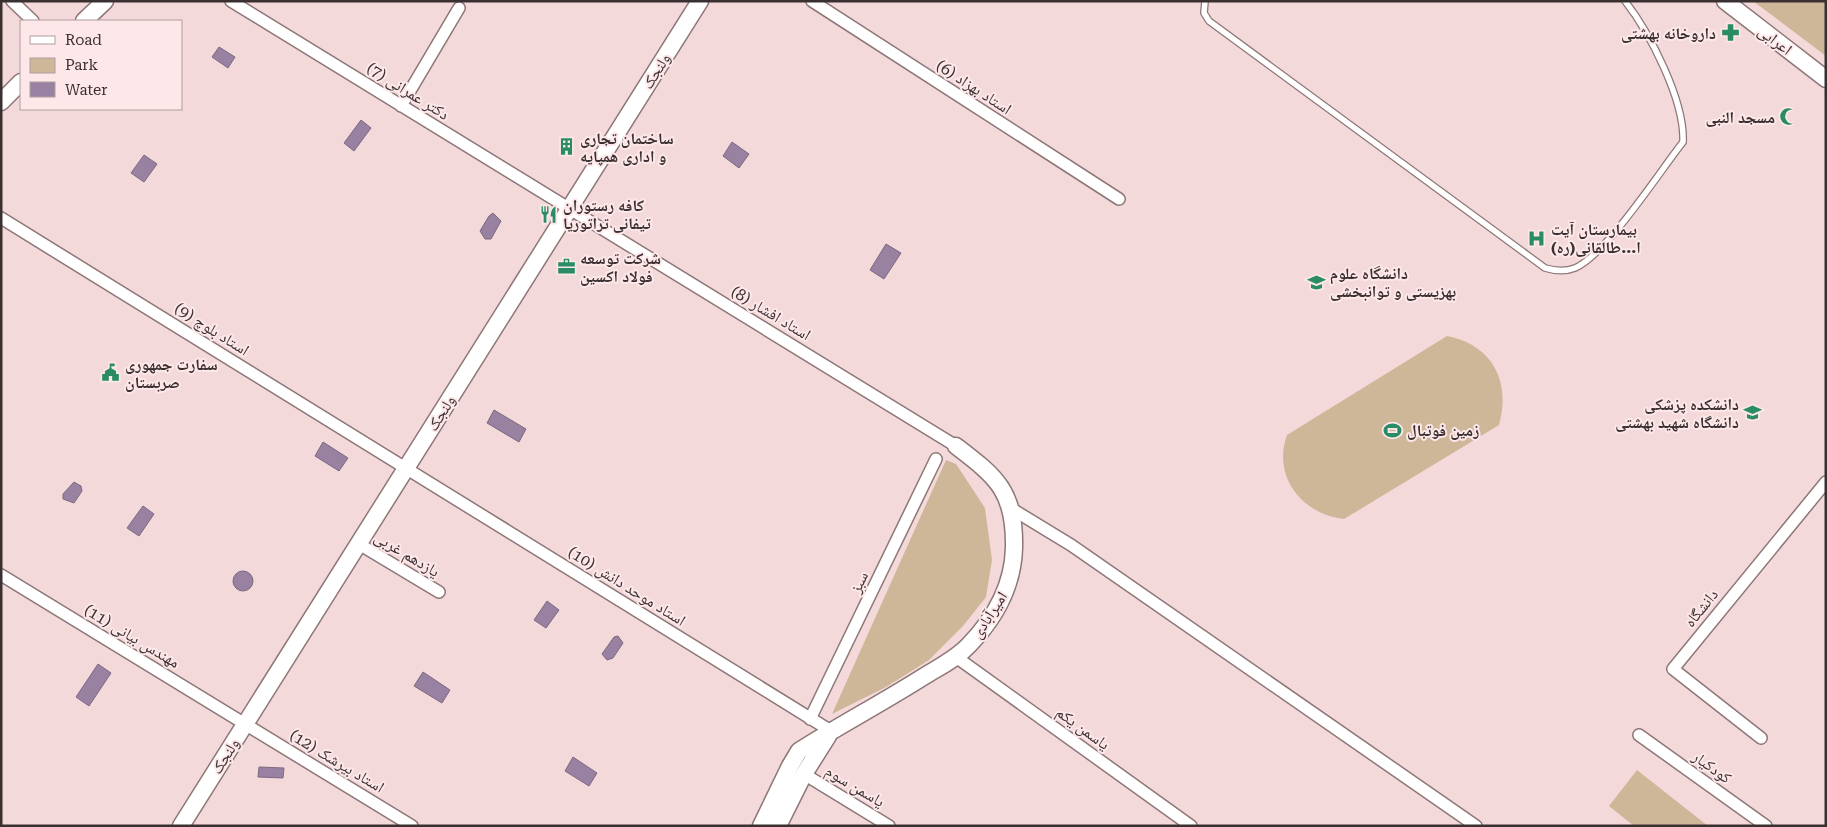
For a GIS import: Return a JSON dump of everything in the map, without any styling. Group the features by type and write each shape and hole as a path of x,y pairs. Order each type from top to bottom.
{"main road":[{"path":"85,20 105,1"},
{"name":"ولنجک","path":"181,826 700,1"},
{"name":"اعرابی","path":"1724,1 1826,79"},
{"path":"1,102 20,83"},
{"name":"امیرآبادی","path":"761,826 797,770 831,731 882,703 956,657 985,626 1004,596 1011,577 1014,540 1012,509 1002,488 991,474 956,446"},
{"name":"امیرآبادی","path":"778,826 797,770"}],"street":[{"path":"12,1 32,20"},
{"name":"دکتر عمرانی (7)","path":"231,1 569,209"},
{"name":"استاد بهزاد (6)","path":"812,1 1119,200"},
{"path":"401,106 459,8"},
{"name":"استاد افشار (8)","path":"569,209 956,446"},
{"name":"استاد بلوچ (9)","path":"1,218 406,468"},
{"name":"سبز","path":"810,718 936,459"},
{"name":"استاد موحد دانش (10)","path":"406,468 831,731"},
{"name":"دانشگاه","path":"1761,738 1673,669 1826,482"},
{"path":"1012,509 1079,550 1476,826"},
{"name":"یازدهم غربی","path":"358,544 439,592"},
{"name":"مهندس بیانی (11)","path":"1,575 245,724"},
{"name":"یاسمن یکم","path":"956,657 1187,825"},
{"name":"استاد بیرشک (12)","path":"245,724 412,826"},
{"name":"کودکیار","path":"1639,735 1766,826"},
{"name":"یاسمن سوم","path":"797,770 889,826"}],"lane":[{"path":"1205,1 1204,13 1209,21 1545,268 1558,271 1576,268 1603,247 1683,142 1684,125 1676,97 1640,20 1625,1"}],"green space":[{"path":"1753,1 1826,1 1826,56"},
{"name":"زمین فوتبال","path":"1447,336 1476,348 1487,357 1495,368 1500,380 1502,394 1499,425 1344,519 1329,516 1315,510 1294,491 1287,479 1283,450 1287,435"},
{"path":"946,460 956,464 985,508 992,560 986,597 963,626 929,660 886,687 832,714"},
{"path":"1637,770 1708,826 1634,826 1609,806"}],"water":[{"path":"219,47 235,57 228,68 212,57"},
{"path":"361,120 371,128 354,151 344,143"},
{"path":"732,142 749,154 739,168 723,156"},
{"path":"144,155 157,164 144,182 131,173"},
{"path":"493,213 501,221 491,239 485,239 480,231"},
{"path":"886,244 901,253 884,279 870,270"},
{"path":"494,410 526,429 519,442 487,423"},
{"path":"323,442 348,458 339,471 315,456"},
{"path":"74,482 81,486 82,491 74,503 63,499 63,494"},
{"path":"143,506 154,514 139,536 127,528"},
{"path":"243,571 250,574 253,581 250,588 243,591 236,588 233,581 236,574"},
{"path":"547,601 559,610 546,628 534,620"},
{"path":"618,636 623,643 613,658 607,660 602,654 614,637"},
{"path":"98,664 111,673 89,706 76,697"},
{"path":"423,672 450,690 442,703 414,686"},
{"path":"573,757 597,773 589,786 565,771"},
{"path":"259,767 284,768 283,778 258,777"}],"place":[{"name":"داروخانه بهشتی","path":"1730,33"},
{"name":"مسجد النبی","path":"1789,117"},
{"name":"ساختمان تجاری و اداری همپایه","path":"566,147"},
{"name":"کافه رستوران تیفانی تراتوریا","path":"549,214"},
{"name":"بیمارستان آیت ا...طالقانی(ره)","path":"1537,238"},
{"name":"شرکت توسعه فولاد اکسین","path":"566,267"},
{"name":"دانشگاه علوم بهزیستی و توانبخشی","path":"1316,282"},
{"name":"سفارت جمهوری صربستان","path":"111,373"},
{"name":"دانشکده پزشکی دانشگاه شهید بهشتی","path":"1753,413"},
{"name":"زمین فوتبال","path":"1393,430"}]}
